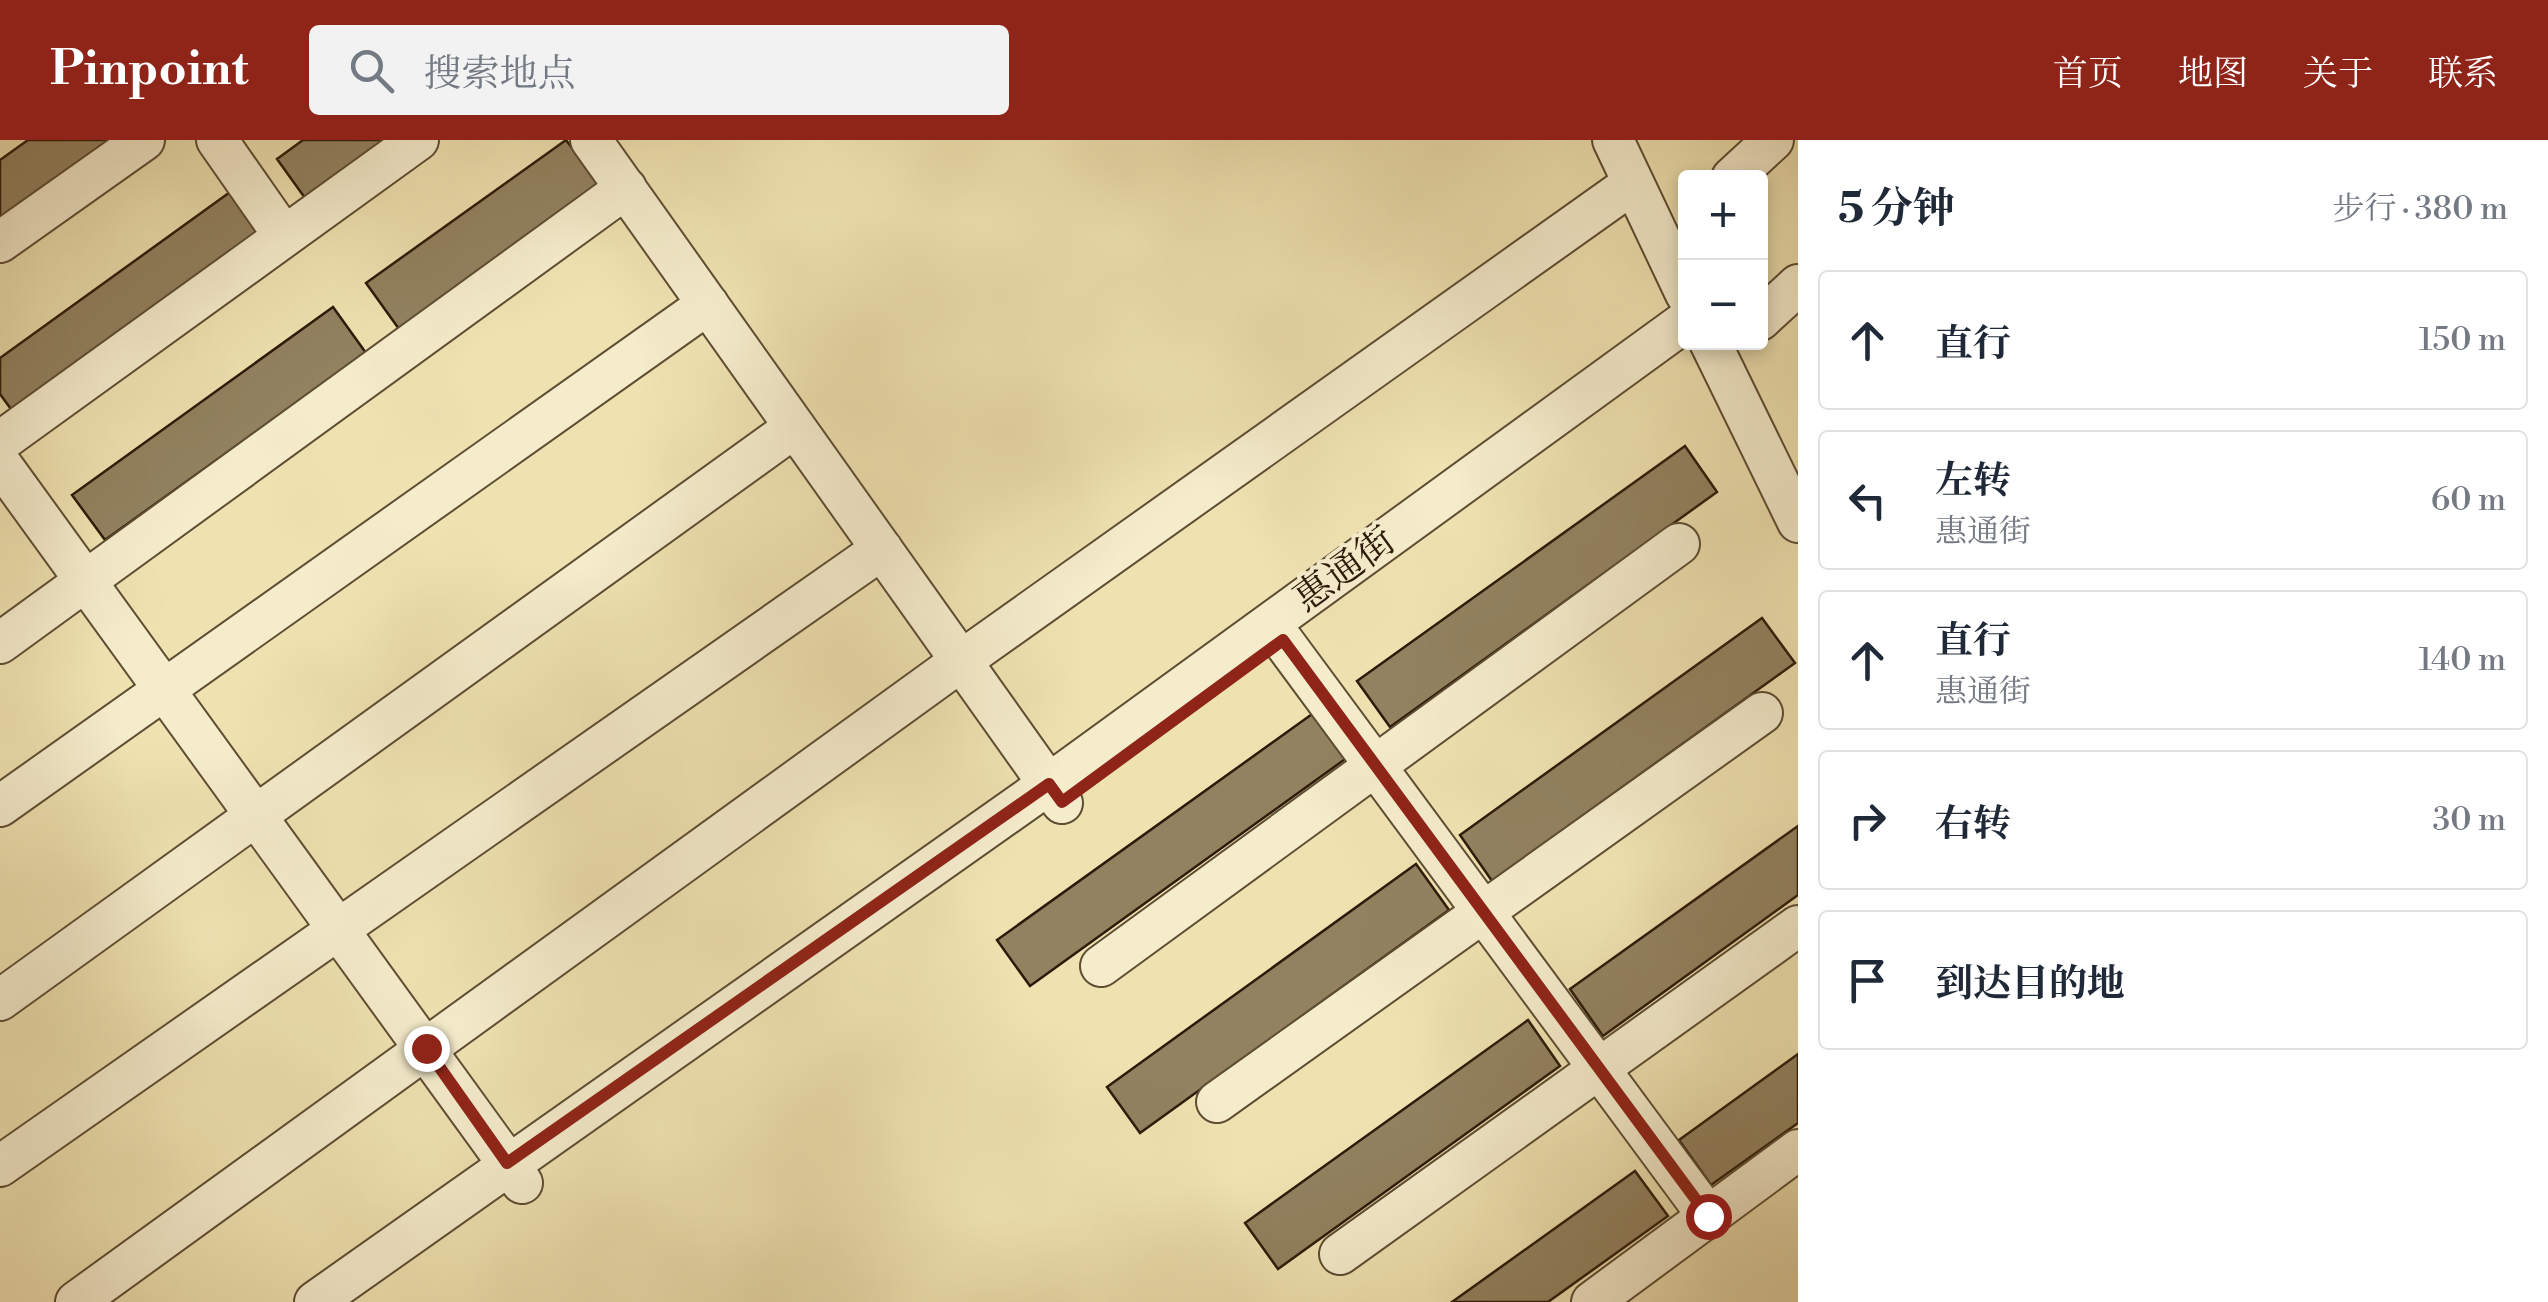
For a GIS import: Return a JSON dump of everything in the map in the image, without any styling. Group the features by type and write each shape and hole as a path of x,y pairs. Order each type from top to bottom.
{"street":[{"path":"0,242 144,140"},
{"path":"216,140 284,236"},
{"path":"0,442 418,140"},
{"path":"591,140 1056,793"},
{"path":"1613,140 1632,184 1673,232 1679,260"},
{"path":"1741,170 1773,140"},
{"path":"76,1302 962,661 1632,184"},
{"path":"0,643 626,188"},
{"path":"1768,313 1798,285"},
{"path":"0,806 708,304"},
{"name":"惠通街","path":"1056,793 1678,327"},
{"name":"惠通街","path":"316,1302 515,1173 1056,793 1709,350"},
{"path":"1715,350 1786,461 1798,522"},
{"path":"0,1000 795,427"},
{"path":"0,462 515,1173"},
{"path":"1101,966 1678,544"},
{"path":"0,1166 882,549"},
{"path":"1283,640 1708,1216"},
{"path":"1217,1102 1762,714"},
{"path":"1340,1254 1798,926"},
{"path":"1592,1302 1798,1150"},
{"name":"惠通街","path":"358,1302 515,1173"}],"building":[{"path":"28,140 124,140 0,229 0,160"},
{"path":"303,140 400,140 310,205 277,159"},
{"path":"566,140 600,185 399,329 366,283"},
{"path":"244,182 277,228 16,416 0,394 0,358"},
{"path":"333,307 366,353 105,540 72,495"},
{"path":"1685,446 1717,492 1390,727 1357,681"},
{"path":"1762,618 1795,663 1492,881 1460,835"},
{"path":"1315,712 1348,757 1030,986 997,940"},
{"path":"1798,826 1798,895 1603,1036 1570,989"},
{"path":"1416,864 1449,910 1140,1133 1107,1087"},
{"path":"1528,1020 1560,1066 1278,1269 1245,1223"},
{"path":"1798,1054 1798,1123 1711,1185 1679,1140"},
{"path":"1635,1171 1668,1216 1548,1302 1452,1302"}],"route":[{"path":"426,1048 507,1163 1049,784 1062,802 1283,640 1708,1216"}]}
